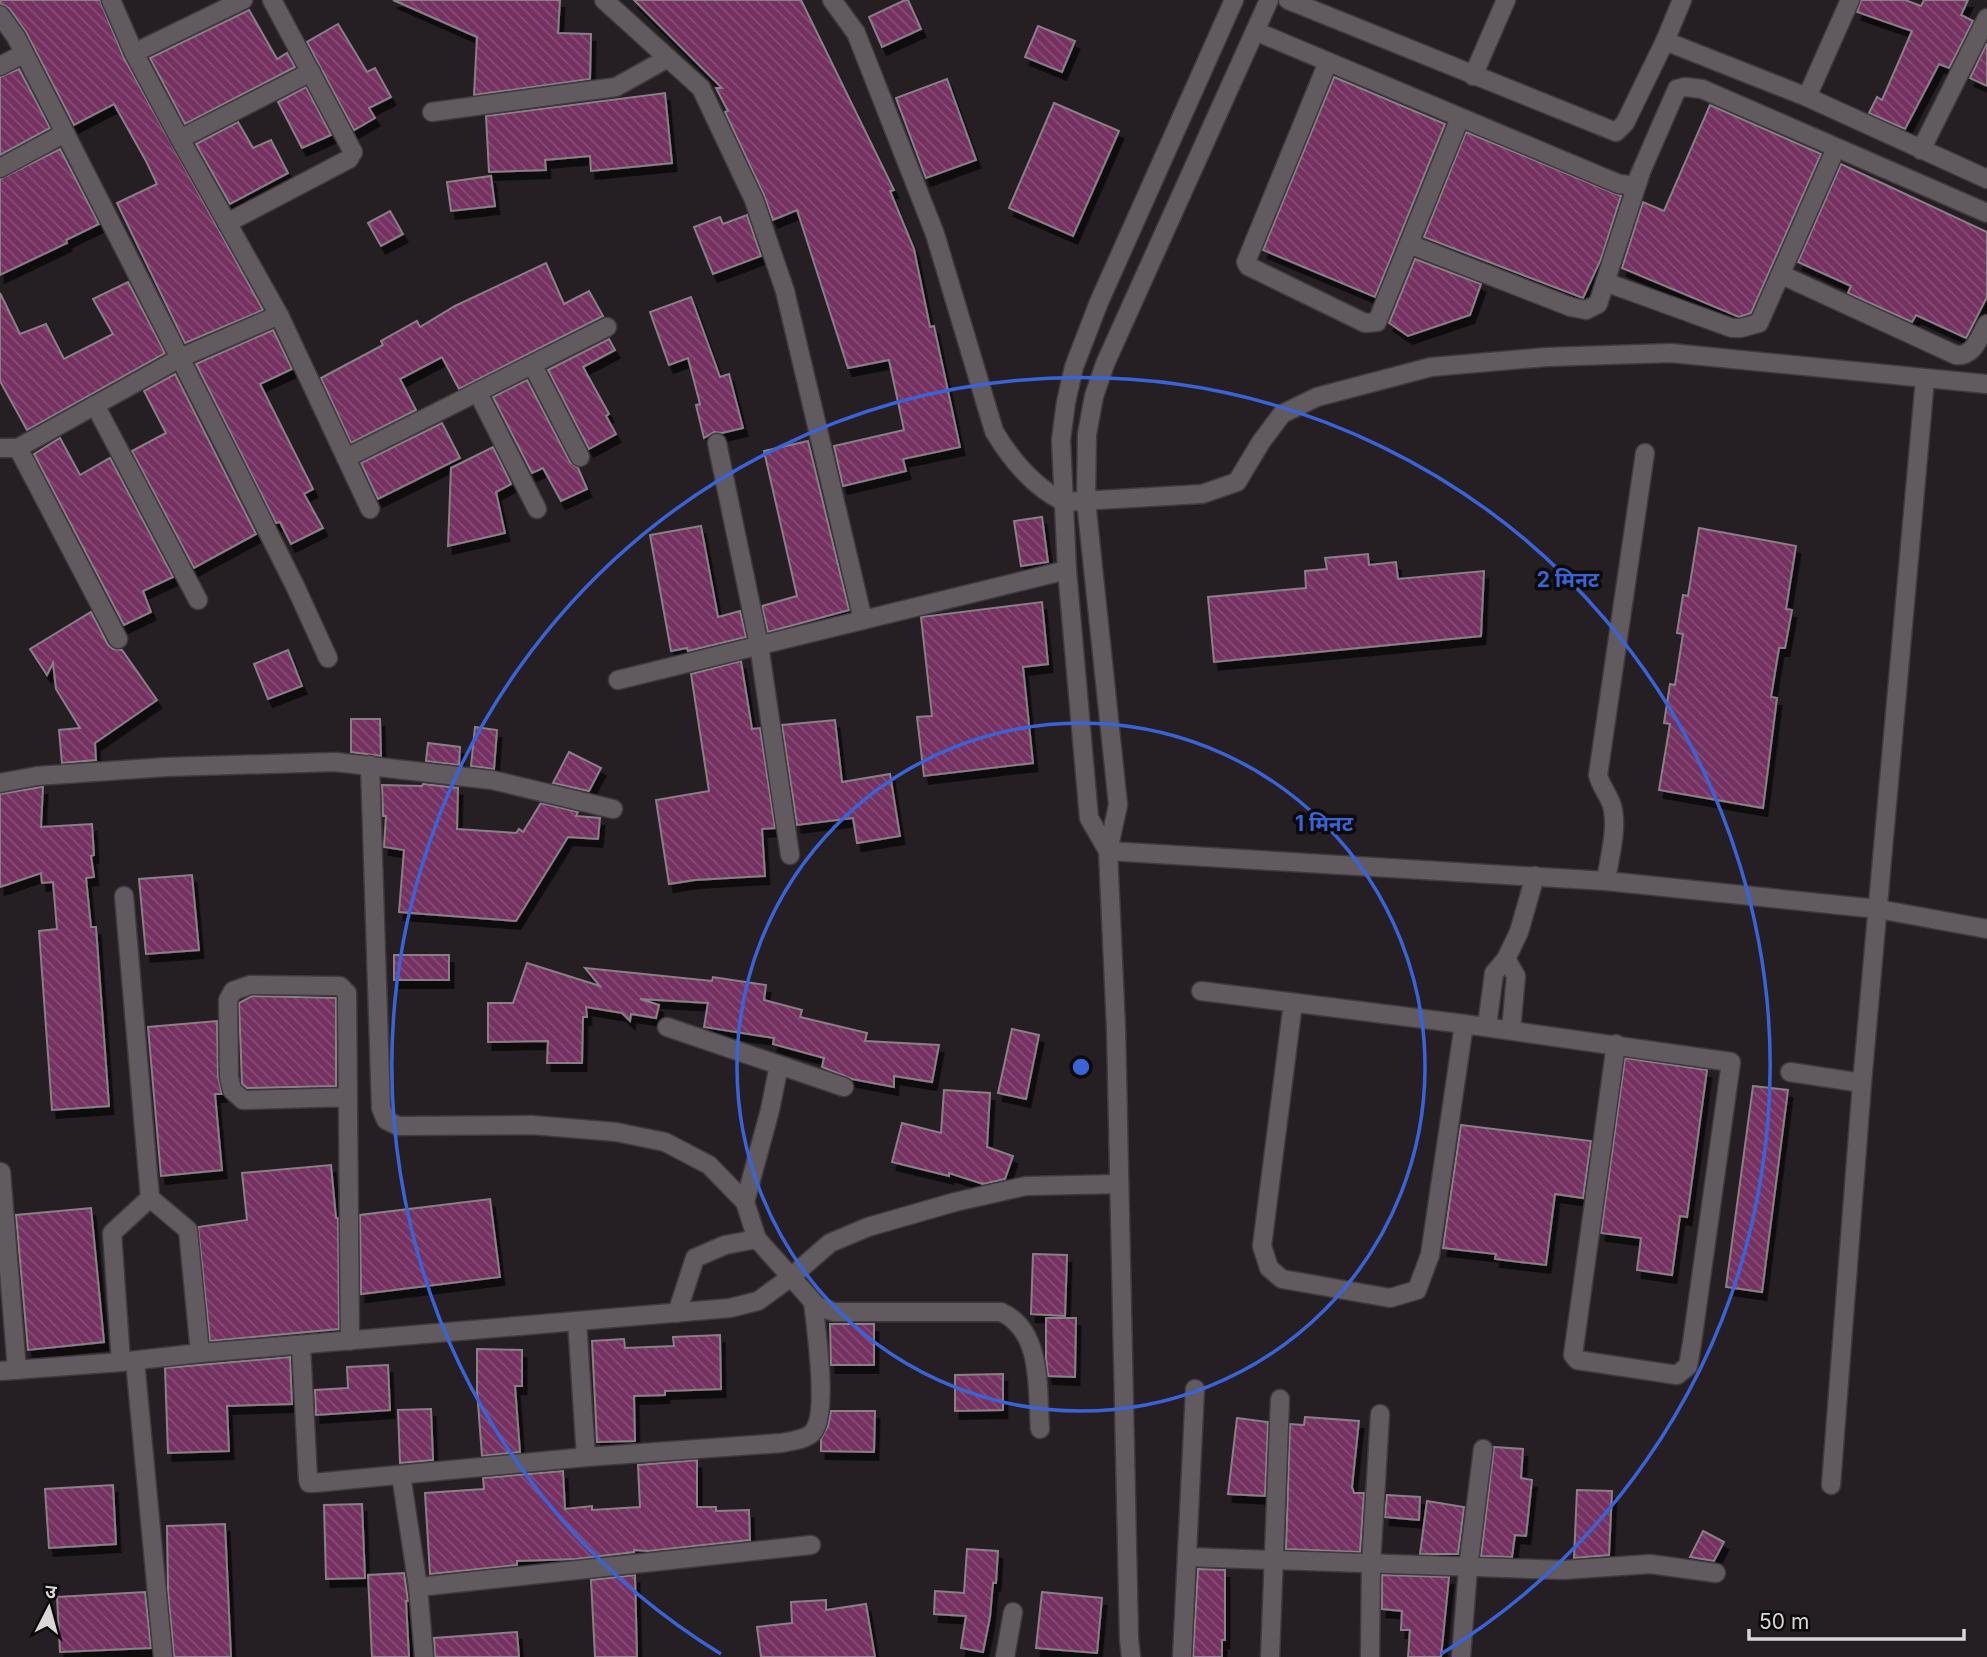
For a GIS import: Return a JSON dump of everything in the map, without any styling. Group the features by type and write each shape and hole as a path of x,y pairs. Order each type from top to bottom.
{"street":[{"path":"111,0 134,53 279,315 370,509"},
{"path":"134,53 243,0"},
{"path":"227,223 349,159 353,152 272,0"},
{"path":"604,0 701,88 754,200 792,317 863,620"},
{"path":"832,0 856,33 935,234 994,431 1008,455 1047,494 1064,502 1202,494 1237,482 1282,414 1317,397 1431,367 1546,357 1671,353 1987,384"},
{"path":"1108,851 1088,818 1067,570 1061,440 1066,402 1074,366 1099,302 1234,0"},
{"path":"1129,1657 1116,1028 1108,851 1118,805 1086,500 1087,435 1094,396 1105,364 1269,0"},
{"path":"1288,0 1616,132 1625,123 1682,0"},
{"path":"1473,76 1506,0"},
{"path":"1807,97 1850,0"},
{"path":"0,15 16,37 180,358 291,578 328,658"},
{"path":"1921,150 1987,18"},
{"path":"1255,31 1619,184 1636,183 1677,89 1685,87 1702,89 1987,214"},
{"path":"1665,41 1807,97 1987,179"},
{"path":"0,66 23,54"},
{"path":"432,112 616,87 668,58"},
{"path":"1328,62 1246,262 1248,266 1365,323 1377,322 1460,118"},
{"path":"180,139 311,72"},
{"path":"0,168 65,133"},
{"path":"1605,282 1732,328 1759,323 1836,148"},
{"path":"1409,244 1587,310 1598,304 1640,175"},
{"path":"1782,275 1956,355 1964,356 1971,352 1987,324"},
{"path":"118,639 9,448 180,358 279,315"},
{"path":"346,458 607,327"},
{"path":"533,366 580,457"},
{"path":"1831,1485 1862,1083 1925,379"},
{"path":"478,393 537,509"},
{"path":"95,405 198,600"},
{"path":"717,443 759,645 790,855"},
{"path":"1606,881 1614,819 1613,807 1601,788 1598,775 1645,453"},
{"path":"618,680 1067,570"},
{"path":"0,783 37,776 166,767 335,762 492,780 614,809"},
{"path":"370,765 381,1108 386,1119 398,1126 532,1125 616,1132 665,1142 709,1164 746,1202 757,1240 817,1306 834,1312 1001,1312 1013,1317 1022,1327 1035,1358 1040,1429"},
{"path":"1108,851 1606,881 1878,909 1987,929"},
{"path":"1487,1026 1494,973 1506,959 1519,932 1535,876"},
{"path":"124,896 150,1198 188,1230 200,1353"},
{"path":"1506,959 1516,976 1511,1029"},
{"path":"348,1097 243,1100 232,1090 229,1077 228,1000 233,991 250,985 340,986 347,993 349,1007 350,1340"},
{"path":"1202,992 1511,1029 1616,1044 1731,1062 1692,1343 1688,1366 1677,1374 1577,1360 1573,1354 1616,1044"},
{"path":"1293,1003 1262,1246 1269,1268 1282,1279 1390,1298 1417,1290 1430,1255 1464,1024"},
{"path":"667,1027 844,1087"},
{"path":"746,1202 779,1065"},
{"path":"1790,1072 1862,1083"},
{"path":"1,1172 8,1370 128,1362 200,1353 730,1308 758,1301 830,1243 868,1227 943,1205 1026,1186 1119,1184"},
{"path":"150,1198 112,1233 163,1657"},
{"path":"677,1312 695,1258 726,1245 757,1240"},
{"path":"301,1345 309,1483 586,1457 781,1443 811,1435 818,1426 821,1394 813,1302"},
{"path":"577,1321 586,1457"},
{"path":"1182,1657 1195,1389"},
{"path":"1270,1657 1276,1560 1280,1399"},
{"path":"1370,1657 1371,1564 1380,1414"},
{"path":"1461,1657 1468,1568 1483,1449"},
{"path":"401,1475 418,1587 424,1657"},
{"path":"418,1587 811,1545"},
{"path":"1187,1557 1564,1570 1650,1564 1716,1573"},
{"path":"1005,1657 1013,1612"}],"building":[{"path":"0,0 100,0 124,58 263,310 185,343 117,203 157,184 146,161 114,104 74,125 26,32 9,8 0,4"},
{"path":"393,0 560,0 558,33 591,34 590,79 474,95 477,37"},
{"path":"634,0 801,0 894,190 890,191 914,249 930,327 934,326 960,447 903,459 906,471 843,486 834,446 904,430 889,360 848,368 797,210 773,220 716,88 722,88"},
{"path":"908,0 921,29 882,47 869,17"},
{"path":"1861,0 1905,0 1921,6 1924,0 1968,0 1961,15 1973,21 1949,68 1939,64 1905,129 1869,113 1877,97 1882,100 1912,31 1857,12"},
{"path":"249,10 277,59 287,53 295,67 185,124 150,58"},
{"path":"338,24 367,72 375,68 391,97 369,108 375,118 354,130 307,42"},
{"path":"1038,26 1075,41 1062,72 1025,57"},
{"path":"1987,43 1987,86 1970,78"},
{"path":"19,69 50,128 0,155 0,77"},
{"path":"1334,77 1445,124 1375,297 1263,250"},
{"path":"947,79 976,160 926,178 896,98"},
{"path":"306,87 331,135 302,148 278,102"},
{"path":"665,93 672,163 591,171 590,156 545,160 546,170 489,172 486,116"},
{"path":"1054,103 1119,131 1073,236 1009,208"},
{"path":"1710,105 1821,154 1751,313 1739,317 1622,268 1643,202 1664,211"},
{"path":"238,122 253,148 271,140 288,173 230,204 196,144"},
{"path":"1466,132 1621,196 1601,259 1583,298 1424,237"},
{"path":"60,149 99,224 66,240 67,243 0,275 0,179"},
{"path":"1841,164 1987,232 1987,297 1966,338 1916,315 1912,322 1848,293 1851,286 1798,262"},
{"path":"491,176 495,206 451,211 447,182"},
{"path":"390,211 403,234 381,246 368,223"},
{"path":"747,215 761,256 713,274 694,227 720,217 723,224"},
{"path":"1415,259 1481,284 1470,315 1408,336 1389,323"},
{"path":"546,263 564,304 589,291 603,316 459,389 442,357 400,379 416,410 351,443 321,378 383,345 381,341 417,321 420,327 455,306"},
{"path":"128,282 165,353 27,430 0,381 0,293 20,334 46,324 64,359 113,334 93,299"},
{"path":"691,297 720,377 729,374 743,428 714,432 704,438 696,405 700,404 688,358 669,365 650,312"},
{"path":"273,330 292,369 260,384 313,489 304,494 323,528 291,544 280,522 276,523 196,364"},
{"path":"609,339 615,350 583,367 609,414 606,416 616,434 589,449 548,370"},
{"path":"175,374 256,534 194,568 132,451 166,433 144,391"},
{"path":"527,380 570,462 578,468 587,489 561,501 543,468 532,473 493,397"},
{"path":"442,423 460,458 378,499 361,463"},
{"path":"60,438 80,475 110,458 173,577 143,591 151,612 124,625 34,454"},
{"path":"808,441 849,610 768,632 762,606 797,596 764,451"},
{"path":"493,447 511,484 496,492 505,533 448,546 451,468"},
{"path":"1042,517 1048,562 1021,566 1014,521"},
{"path":"701,526 718,617 740,611 746,637 688,651 687,648 671,651 650,535"},
{"path":"1699,528 1796,546 1786,609 1792,610 1785,648 1779,648 1771,697 1777,698 1763,808 1659,790 1670,724 1664,723 1670,684 1675,685 1683,634 1677,633 1683,595 1688,596"},
{"path":"1368,554 1369,565 1396,562 1398,579 1484,571 1481,636 1214,662 1208,597 1306,588 1305,571 1327,569 1325,558"},
{"path":"1042,602 1048,664 1023,667 1033,763 924,776 917,717 932,716 921,617"},
{"path":"91,612 108,645 122,650 157,700 95,743 96,760 62,763 59,730 80,728 56,689 53,663 47,675 30,649"},
{"path":"288,650 302,686 268,699 254,664"},
{"path":"741,661 752,729 760,728 775,828 762,829 765,876 669,884 656,800 709,791 691,674"},
{"path":"351,719 380,719 381,756 351,752"},
{"path":"835,720 842,782 890,774 900,836 857,843 853,818 797,825 782,725"},
{"path":"475,727 497,730 494,769 471,766"},
{"path":"428,743 460,747 459,765 426,761"},
{"path":"569,752 601,768 589,791 553,783"},
{"path":"423,784 458,788 457,829 516,833 519,829 523,832 541,803 578,812 576,816 600,818 598,839 568,837 516,921 399,912 404,850 384,847 386,816 383,816 382,785"},
{"path":"43,787 41,827 92,824 94,855 91,856 94,877 86,878 91,927 96,927 109,1106 52,1110 39,931 57,929 53,882 42,883 41,873 0,887 0,794"},
{"path":"192,875 199,950 146,954 139,879"},
{"path":"394,955 449,955 449,980 394,980"},
{"path":"527,963 600,986 585,968 712,981 713,977 766,985 764,1000 802,1010 800,1017 867,1033 865,1041 939,1045 932,1082 894,1076 894,1087 852,1079 822,1067 824,1058 773,1044 774,1038 704,1027 708,1003 640,999 659,1005 656,1018 631,1014 630,1021 622,1013 586,1007 587,1017 583,1017 582,1063 547,1063 548,1041 488,1042 488,1003 513,1003"},
{"path":"252,996 336,998 336,1086 247,1088 242,1084 239,1003"},
{"path":"217,1021 218,1077 222,1094 215,1094 222,1170 161,1176 148,1027"},
{"path":"1012,1029 1039,1035 1026,1099 998,1093"},
{"path":"1625,1058 1707,1070 1687,1217 1680,1216 1672,1275 1637,1270 1641,1238 1601,1233"},
{"path":"1753,1086 1788,1090 1762,1292 1726,1287"},
{"path":"944,1090 990,1093 987,1147 1013,1156 1005,1179 983,1184 949,1173 949,1176 892,1162 902,1123 941,1133"},
{"path":"1461,1125 1591,1141 1583,1198 1555,1194 1546,1265 1495,1259 1496,1254 1443,1248"},
{"path":"331,1165 338,1218 339,1329 210,1341 198,1227 247,1220 242,1173"},
{"path":"490,1199 500,1277 361,1294 360,1215"},
{"path":"91,1208 104,1342 28,1350 16,1215"},
{"path":"1033,1254 1067,1255 1065,1316 1031,1314"},
{"path":"1046,1318 1076,1318 1075,1377 1048,1376"},
{"path":"830,1324 874,1324 874,1365 831,1365"},
{"path":"720,1335 721,1389 665,1391 665,1395 634,1396 635,1441 597,1442 592,1341 624,1339 625,1348 674,1346 673,1337"},
{"path":"477,1349 522,1350 522,1386 515,1386 520,1452 482,1456"},
{"path":"290,1357 292,1404 227,1406 229,1451 168,1453 165,1368"},
{"path":"388,1365 390,1410 316,1415 315,1390 348,1388 347,1367"},
{"path":"1003,1374 1003,1410 955,1411 955,1375"},
{"path":"431,1409 433,1460 400,1463 398,1410"},
{"path":"831,1411 875,1411 874,1452 821,1451 821,1439 828,1426"},
{"path":"1305,1417 1359,1421 1352,1487 1354,1493 1364,1493 1360,1552 1286,1549 1290,1424 1304,1425"},
{"path":"1237,1418 1268,1422 1265,1496 1228,1494"},
{"path":"1494,1447 1523,1449 1521,1478 1532,1480 1526,1536 1515,1535 1512,1557 1481,1556"},
{"path":"697,1460 697,1507 716,1507 716,1511 749,1510 750,1540 648,1551 634,1550 576,1559 517,1561 517,1565 430,1574 425,1493 484,1489 483,1478 563,1471 565,1509 592,1506 592,1510 640,1507 638,1465"},
{"path":"113,1485 116,1544 49,1548 45,1489"},
{"path":"1577,1490 1612,1491 1609,1555 1574,1558"},
{"path":"1387,1495 1420,1497 1419,1520 1385,1517"},
{"path":"1427,1501 1464,1507 1458,1554 1420,1554"},
{"path":"362,1504 365,1578 326,1579 324,1505"},
{"path":"225,1524 231,1657 174,1657 168,1591 167,1526"},
{"path":"1703,1531 1724,1542 1714,1561 1690,1557"},
{"path":"967,1549 998,1551 996,1583 993,1583 983,1652 961,1648 966,1616 934,1614 935,1591 964,1593"},
{"path":"1198,1569 1225,1570 1225,1640 1222,1640 1222,1657 1193,1657"},
{"path":"404,1573 408,1601 409,1657 372,1657 368,1575"},
{"path":"635,1575 637,1657 595,1657 591,1580"},
{"path":"1382,1575 1449,1577 1441,1657 1408,1657 1410,1630 1401,1630 1402,1611 1382,1609"},
{"path":"145,1592 151,1648 60,1652 57,1597"},
{"path":"1042,1592 1102,1598 1097,1653 1036,1648"},
{"path":"826,1600 826,1610 866,1604 875,1657 761,1657 757,1627 792,1623 791,1602"},
{"path":"517,1632 519,1657 435,1657 434,1638"}]}
